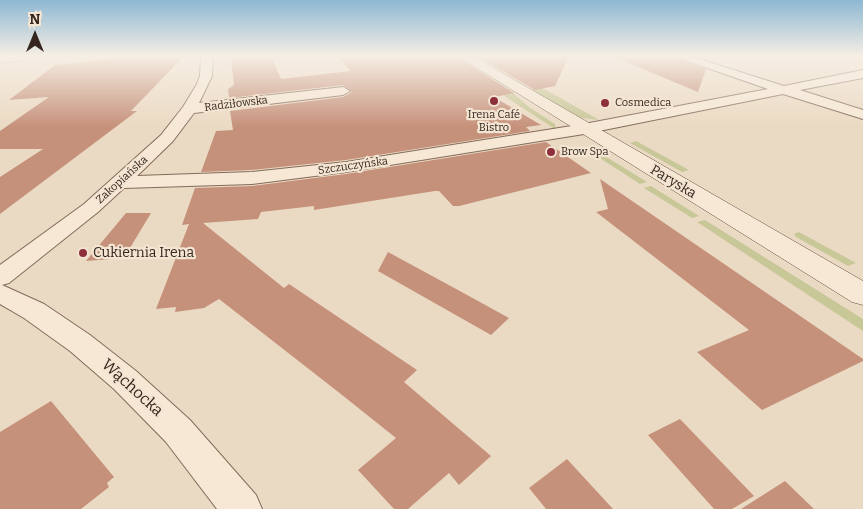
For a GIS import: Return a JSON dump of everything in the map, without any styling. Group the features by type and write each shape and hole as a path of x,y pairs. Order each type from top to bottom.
{"street":[{"name":"Zakopiańska","path":"0,277 61,232 121,182 167,138 190,109 204,80"},
{"name":"Paryska","path":"503,80 863,295"},
{"path":"757,80 863,115"},
{"name":"Szczuczyńska","path":"121,182 219,180 300,174 584,129 834,80"},
{"name":"Radziłowska","path":"190,109 343,91"},
{"name":"Wąchocka","path":"0,293 34,311 80,343 125,380 178,432 242,509"}],"shaded area":[{"path":"486,84 513,93 529,107 555,124 555,129"},
{"path":"541,87 599,120 582,118 532,91 533,88"},
{"path":"636,141 689,170 682,172 630,143"},
{"path":"595,150 647,182 640,184 589,151"},
{"path":"651,186 699,216 692,218 644,188"},
{"path":"705,220 863,319 863,331 697,222"},
{"path":"799,232 856,263 848,266 796,237 794,234"}],"building":[{"path":"36,80 161,80 131,111 137,111 0,214 0,177 43,149 0,149 0,131 49,97 9,100"},
{"path":"233,80 493,80 514,93 494,97 541,125 526,127 530,131 346,160 252,170 201,172 216,131 233,130 230,111 343,97 352,92 343,85 229,98 228,89 234,85"},
{"path":"518,80 558,80 555,86 535,90"},
{"path":"669,80 702,80 698,92"},
{"path":"546,142 591,173 459,206 453,206 439,191 435,191 314,210 314,206 261,212 258,219 203,223 284,288 289,284 417,370 404,382 491,456 459,485 449,473 408,509 394,509 358,470 396,438 337,391 219,299 204,308 175,312 176,307 156,309 189,224 182,225 195,188 252,186 346,174"},
{"path":"600,179 863,359 863,361 762,410 697,352 749,330 596,212 608,209"},
{"path":"126,213 151,213 124,258 86,261"},
{"path":"388,252 509,318 491,335 378,271"},
{"path":"51,401 114,477 107,483 109,487 81,509 0,509 0,432"},
{"path":"680,419 754,496 732,509 714,509 648,435"},
{"path":"567,459 613,509 546,509 529,488"},
{"path":"785,481 814,509 741,509"}],"place":[{"name":"Irena Café Bistro","path":"494,101"},
{"name":"Cosmedica","path":"605,103"},
{"name":"Brow Spa","path":"551,152"},
{"name":"Cukiernia Irena","path":"83,253"}]}
